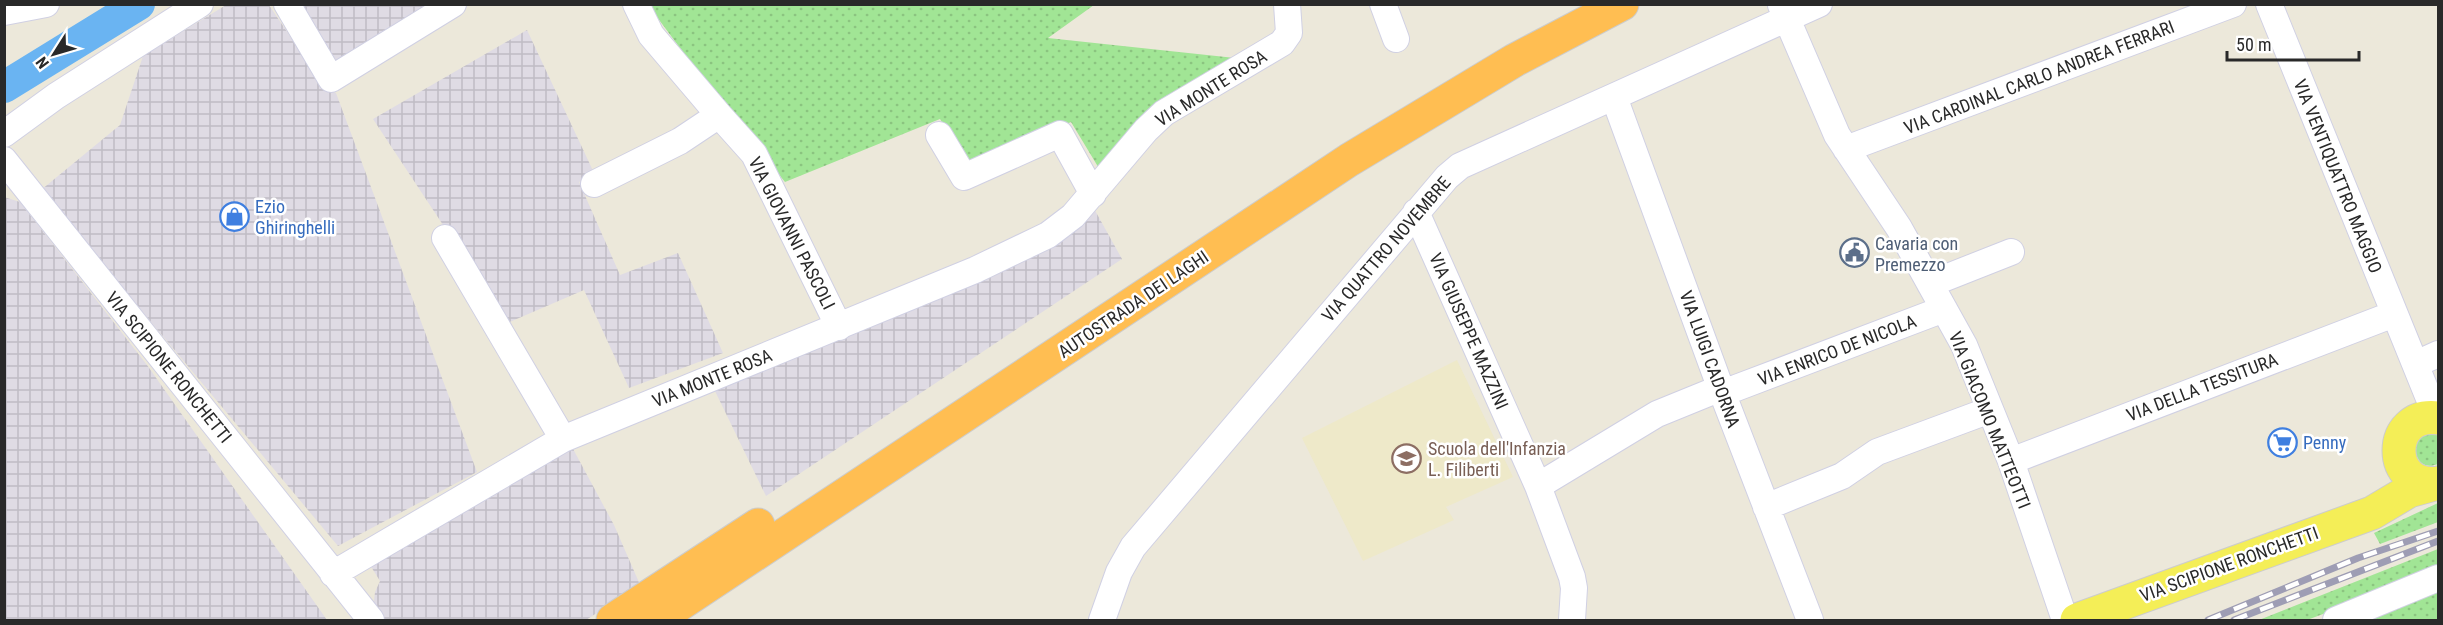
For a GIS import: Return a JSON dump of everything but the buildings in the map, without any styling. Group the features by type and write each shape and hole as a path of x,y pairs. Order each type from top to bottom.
{"highway":[{"name":"AUTOSTRADA DEI LAGHI","path":"613,621 1341,139 1501,42 1573,4"},
{"name":"AUTOSTRADA DEI LAGHI","path":"656,621 1349,160 1515,60 1622,4"}],"main road":[{"path":"2421,428 2403,467 2411,477 2423,483 2439,483"},
{"name":"VIA SCIPIONE RONCHETTI","path":"2347,521 2364,509 2373,498 2421,428"},
{"name":"VIA SCIPIONE RONCHETTI","path":"2077,621 2379,510 2409,491 2439,483"}],"street":[{"path":"4,12 46,4"},
{"path":"4,134 56,96 200,4"},
{"path":"287,4 331,79 453,4"},
{"name":"VIA GIOVANNI PASCOLI","path":"636,4 651,35 754,154 838,327"},
{"name":"VIA MONTE ROSA","path":"333,574 563,439 838,327 1023,248 1048,235 1073,216 1146,130 1164,113 1282,43 1289,33 1287,4"},
{"path":"1383,4 1396,39"},
{"name":"VIA QUATTRO NOVEMBRE","path":"1102,621 1119,572 1133,547 1416,212 1460,166 1614,97 1784,12 1819,4"},
{"name":"VIA CARDINAL CARLO ANDREA FERRARI","path":"1846,149 2233,4"},
{"name":"VIA VENTIQUATTRO MAGGIO","path":"2269,4 2394,314 2421,356 2421,428"},
{"name":"VIA GIACOMO MATTEOTTI","path":"1784,12 1837,135 1899,228 1964,345 2011,461 2065,621"},
{"name":"VIA LUIGI CADORNA","path":"1614,97 1722,392 1810,621"},
{"path":"594,183 680,141 719,115"},
{"path":"939,135 964,177 1060,134 1093,194"},
{"name":"VIA SCIPIONE RONCHETTI","path":"4,160 370,621"},
{"name":"VIA GIUSEPPE MAZZINI","path":"1416,212 1538,486 1572,577 1574,588 1572,621"},
{"path":"445,238 563,439"},
{"path":"1930,284 2011,252"},
{"name":"VIA ENRICO DE NICOLA","path":"1538,486 1658,414 1711,392 1722,392 1944,309"},
{"name":"VIA DELLA TESSITURA","path":"2011,461 2394,314"},
{"path":"1766,507 1842,476 1877,452 1990,410"},
{"path":"2336,621 2439,578"}],"shaded area":[{"path":"226,5 269,5 326,90 336,93 477,472 338,546 41,190 120,125 143,56"},
{"path":"294,5 447,5 334,70"},
{"path":"527,30 595,175 579,182 620,275 678,253 723,353 629,388 584,290 503,325 449,234 373,119"},
{"path":"4,197 20,202 147,365 327,620 5,620"},
{"path":"1092,205 1122,259 766,496 714,389 994,276 1064,234"},
{"name":"Scuola dell'Infanzia L. Filiberti","path":"1457,360 1513,477 1446,507 1454,520 1363,561 1302,438"},
{"path":"572,447 614,525 641,587 629,592 586,620 382,620 373,610 375,592 380,581 370,565"}],"green space":[{"path":"648,5 1094,5 1048,38 1235,58 1100,170 1071,122 967,162 940,119 785,182 715,95"},
{"path":"2438,435 2438,464 2428,466 2418,459 2414,445 2422,436"},
{"path":"2438,503 2438,522 2380,544 2374,533"},
{"path":"2438,549 2438,571 2307,620 2259,620"},
{"path":"2438,588 2438,620 2362,620"}],"waterway":[{"path":"4,87 139,4"}],"railway":[{"path":"2208,620 2358,558 2438,531"},
{"path":"2234,620 2438,541"}],"place":[{"name":"Ezio Ghiringhelli","path":"234,216"},
{"name":"Cavaria con Premezzo","path":"1854,253"},
{"name":"Penny","path":"2282,442"},
{"name":"Scuola dell'Infanzia L. Filiberti","path":"1407,458"}]}
